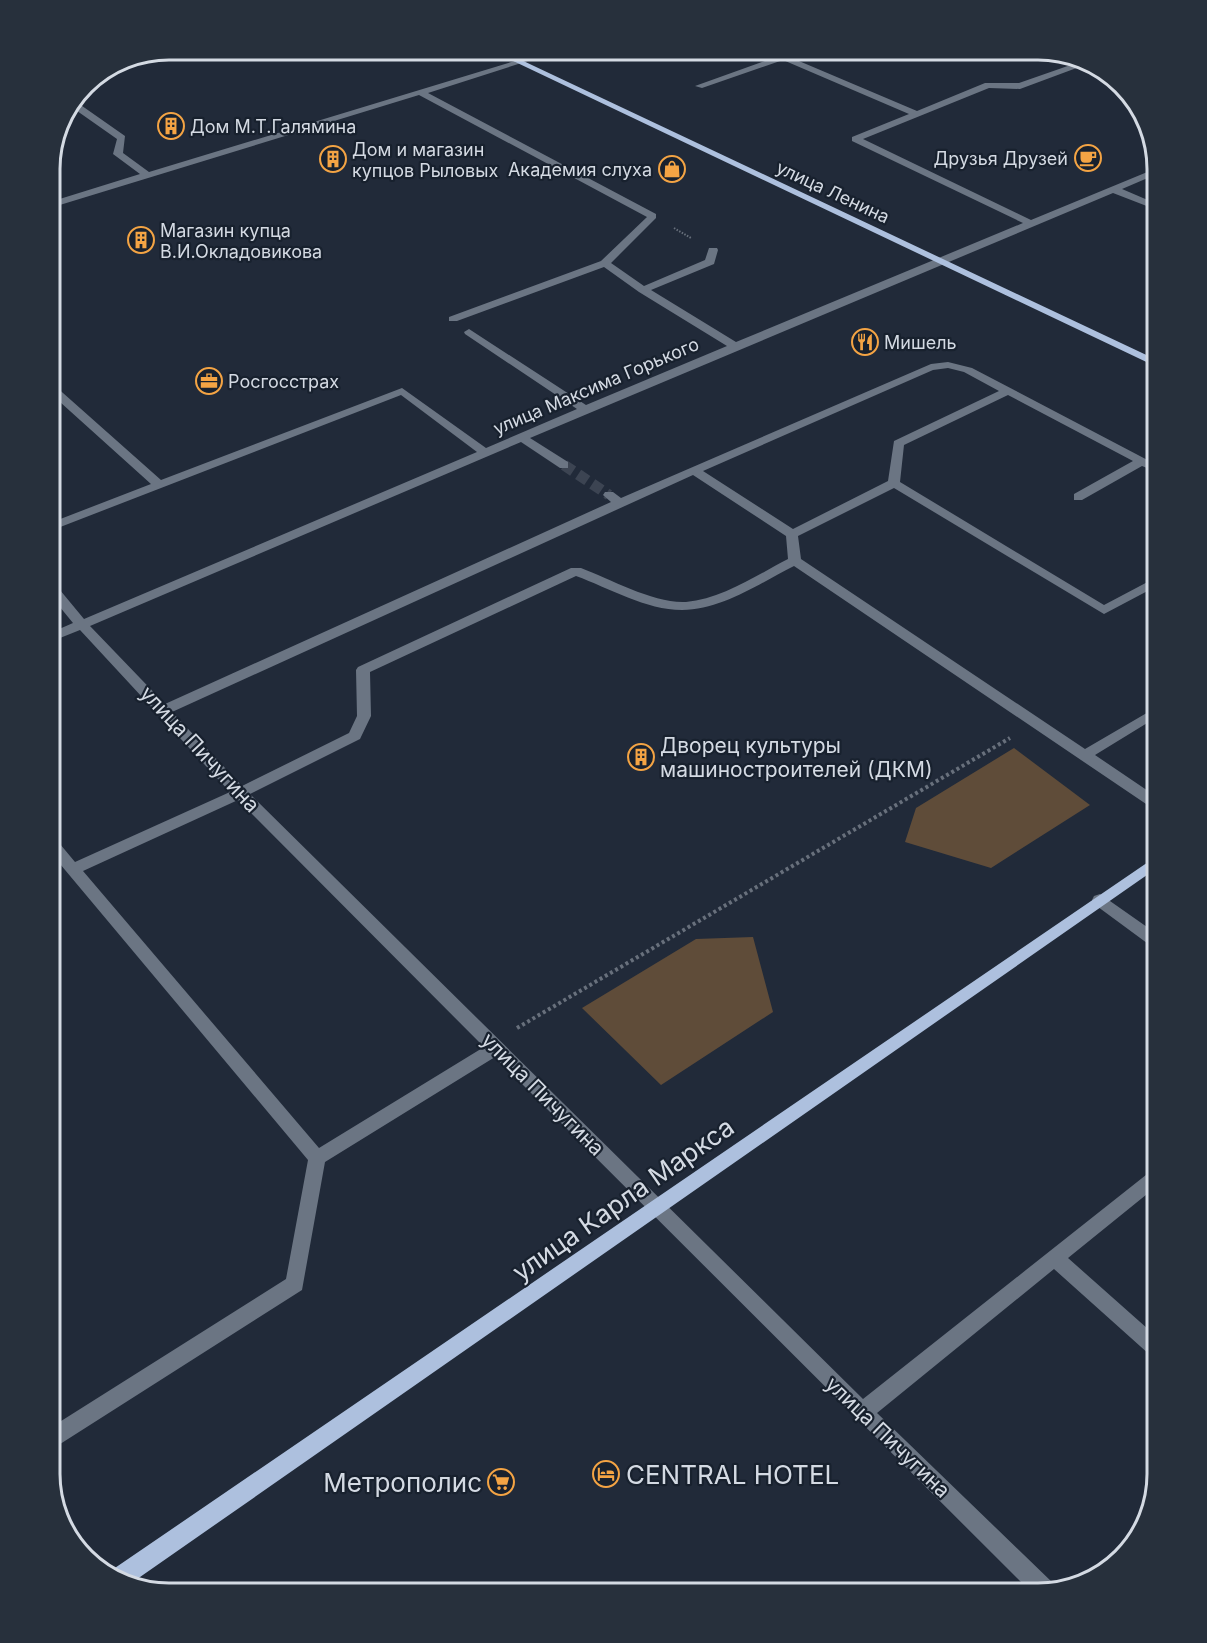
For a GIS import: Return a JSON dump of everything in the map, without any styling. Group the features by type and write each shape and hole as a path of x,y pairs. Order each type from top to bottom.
{"main road":[{"name":"улица Ленина","path":"515,60 1147,359"},
{"name":"улица Карла Маркса","path":"126,1574 1147,868"}],"street":[{"path":"60,203 526,60"},
{"path":"699,86 774,60"},
{"path":"790,60 917,114"},
{"path":"1030,223 855,139 988,85 1020,86 1075,66"},
{"path":"420,92 652,216 605,263 453,319"},
{"path":"79,108 122,138 118,154 147,176"},
{"name":"улица Максима Горького","path":"60,634 735,346 1147,175"},
{"path":"1113,189 1147,203"},
{"path":"643,290 710,262 713,250"},
{"path":"605,263 643,290 735,346"},
{"path":"469,332 587,411"},
{"path":"164,710 614,499 693,470 931,367 948,365 968,370 1147,464"},
{"path":"60,523 402,391 486,453"},
{"path":"894,483 898,443 1008,391"},
{"path":"60,396 159,484"},
{"path":"523,438 564,465"},
{"path":"1078,497 1142,461"},
{"path":"693,470 792,534"},
{"path":"792,534 894,483"},
{"path":"894,483 1104,610 1147,587"},
{"path":"792,534 795,561 1147,797"},
{"path":"73,869 240,793 355,736 364,716 363,670 576,571 648,598 683,606 716,599 795,561"},
{"name":"улица Пичугина","path":"60,599 240,793 656,1208 1037,1583"},
{"path":"1085,755 1147,718"},
{"path":"60,854 317,1158"},
{"path":"1100,900 1147,934"},
{"path":"60,1432 295,1284 317,1158 493,1045"},
{"path":"862,1412 1147,1185"},
{"path":"1055,1258 1147,1339"}],"path":[{"path":"652,216 713,250"},
{"path":"493,1045 1036,722"}],"shaded area":[{"path":"1014,748 1090,805 991,868 905,842 916,808"},
{"path":"753,937 773,1012 661,1085 582,1008 696,939"}],"tunnel":[{"path":"564,465 609,495"}],"place":[{"name":"Дом М.Т.Галямина","path":"171,126"},
{"name":"Друзья Друзей","path":"1088,158"},
{"name":"Дом и магазин купцов Рыловых","path":"333,159"},
{"name":"Академия слуха","path":"672,169"},
{"name":"Магазин купца В.И.Окладовикова","path":"141,240"},
{"name":"Мишель","path":"865,342"},
{"name":"Росгосстрах","path":"209,381"},
{"name":"Дворец культуры машиностроителей (ДКМ)","path":"641,757"},
{"name":"СENTRAL HOTEL","path":"606,1474"},
{"name":"Метрополис","path":"501,1482"}]}
